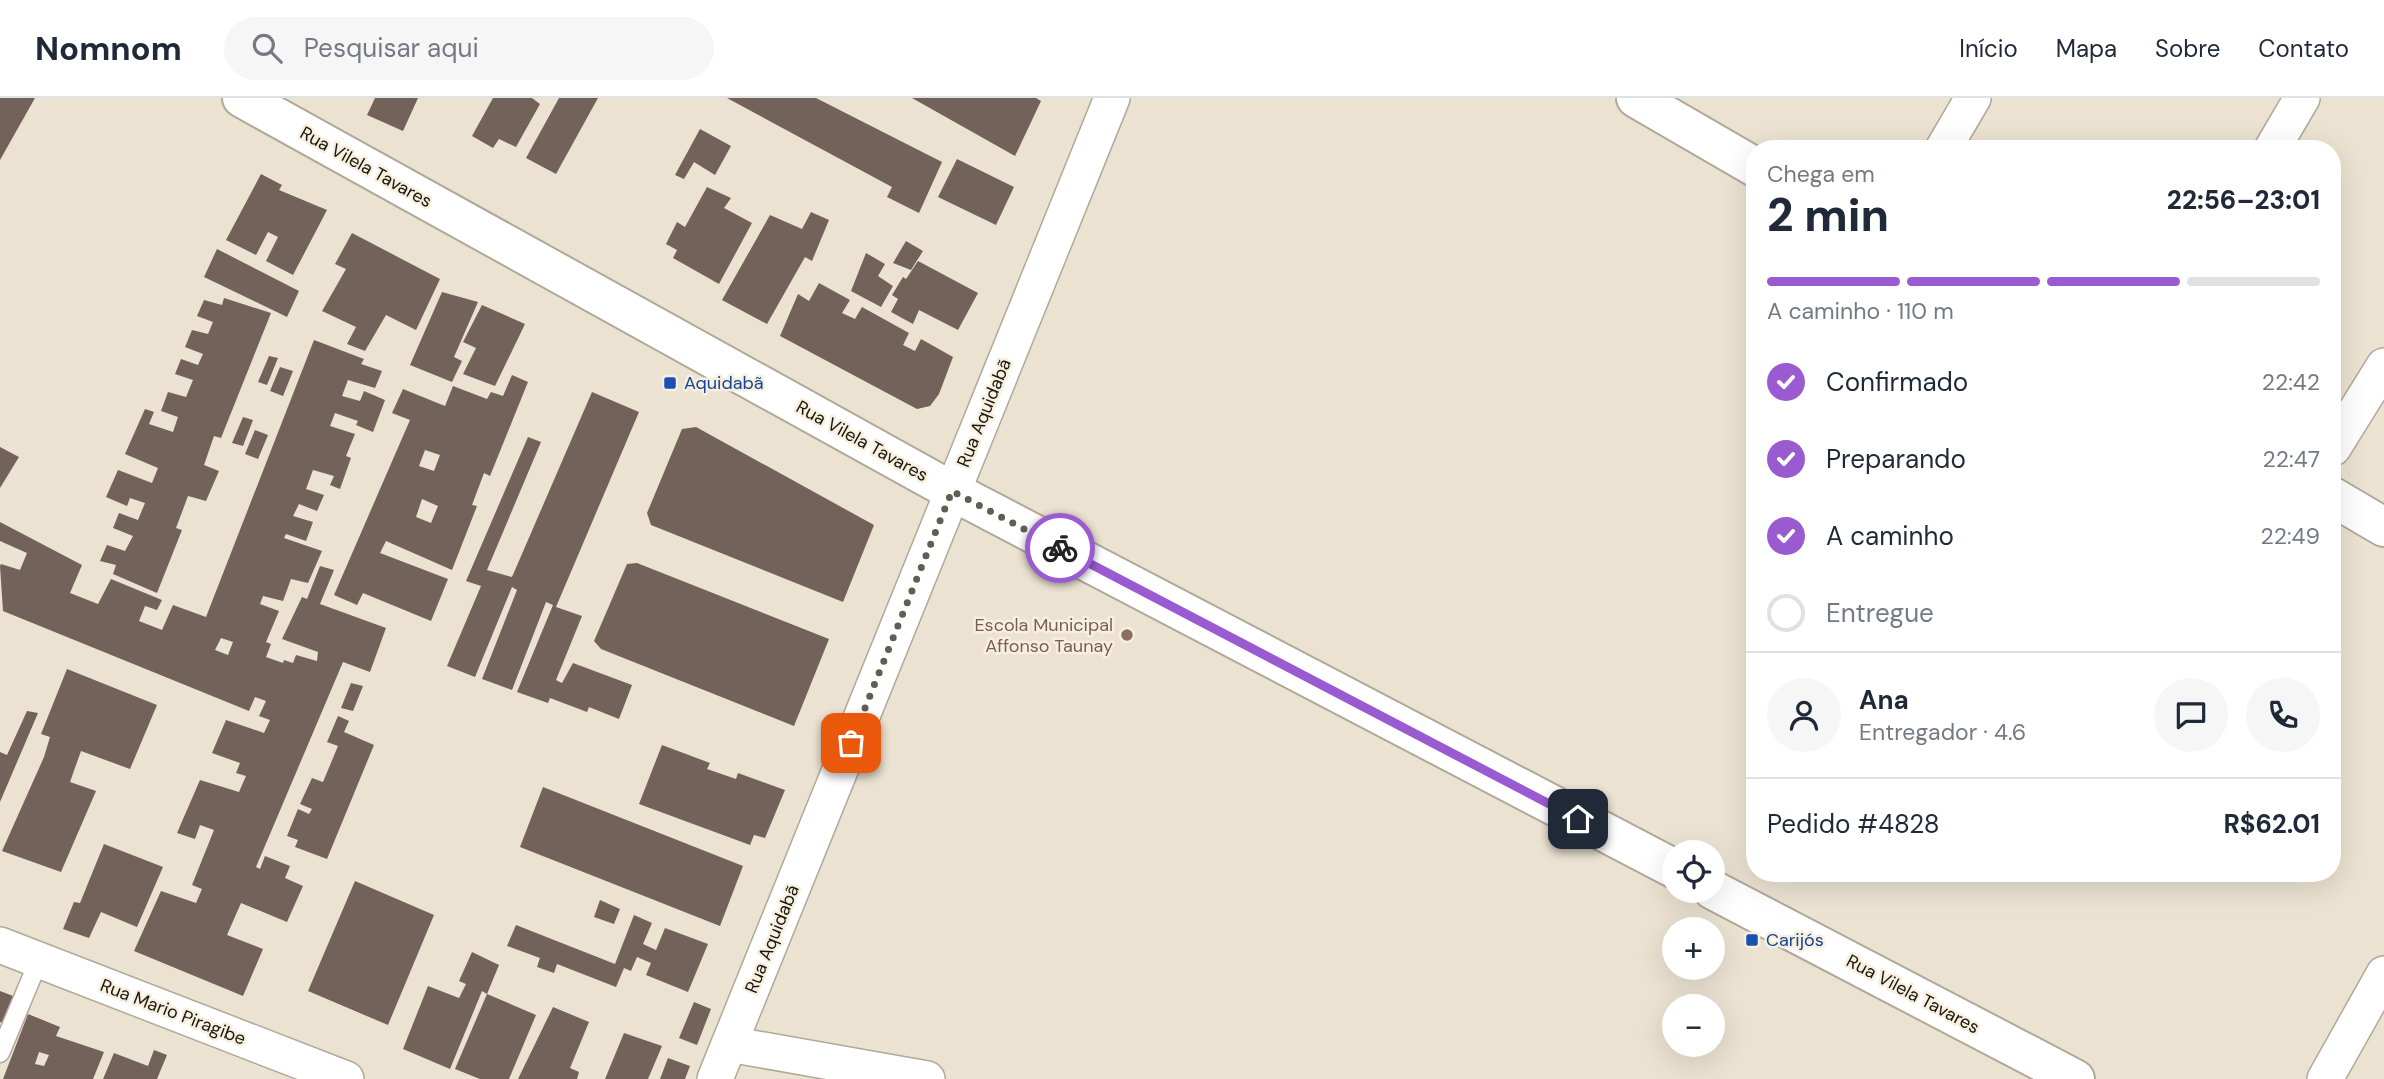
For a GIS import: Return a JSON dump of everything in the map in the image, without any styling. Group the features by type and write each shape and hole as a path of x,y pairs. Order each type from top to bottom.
{"street":[{"name":"Rua Vilela Tavares","path":"242,98 952,491 1662,862"},
{"name":"Rua Aquidabã","path":"715,1079 1112,98"},
{"path":"1636,98 1746,162"},
{"path":"1948,140 1973,98"},
{"path":"2277,140 2302,98"},
{"path":"2341,435 2384,366"},
{"path":"2341,502 2384,527"},
{"name":"Rua Vilela Tavares","path":"1725,896 2075,1079"},
{"name":"Rua Mario Piragibe","path":"0,945 346,1079"},
{"path":"2325,1079 2384,974"},
{"path":"729,1044 927,1079"}],"lane":[{"path":"0,1053 39,960"}],"building":[{"path":"0,98 35,98 0,160"},
{"path":"375,98 418,98 403,131 367,115"},
{"path":"493,98 532,98 540,104 516,147 499,139 493,148 472,136"},
{"path":"559,98 598,98 556,174 526,158"},
{"path":"727,98 816,98 942,162 919,213 887,197 892,187"},
{"path":"912,98 1036,98 1041,101 1015,156"},
{"path":"700,129 731,146 715,175 694,162 684,179 675,175"},
{"path":"957,159 1014,187 996,225 938,197"},
{"path":"261,174 282,185 279,190 327,210 293,275 266,261 278,237 268,232 256,255 226,240"},
{"path":"707,187 731,198 724,208 752,223 719,284 673,258 677,250 666,244 677,222 685,227"},
{"path":"811,212 829,220 812,261 805,257 767,324 722,300 770,215 802,229"},
{"path":"352,233 440,279 416,330 386,315 365,351 347,344 356,327 322,311 346,269 335,264"},
{"path":"906,241 923,251 911,270 893,263"},
{"path":"217,249 299,291 287,317 204,277"},
{"path":"866,253 885,264 878,276 893,286 881,307 851,291"},
{"path":"918,261 978,293 958,330 919,310 913,324 891,312 898,299 892,295 903,277 906,279"},
{"path":"819,283 850,300 842,313 855,319 862,307 909,333 903,345 915,351 921,339 953,357 939,394 930,406 917,409 780,336 798,294 809,301"},
{"path":"442,292 478,302 454,357 462,361 452,382 410,365"},
{"path":"224,298 271,313 221,438 214,436 204,465 219,471 206,501 188,496 176,528 182,530 157,593 113,574 116,565 100,561 107,545 125,551 133,536 113,528 119,513 138,520 145,503 130,498 127,506 106,497 118,470 152,483 158,468 125,454 145,409 154,412 149,424 173,432 178,417 161,411 168,392 186,397 193,380 175,374 181,359 198,365 203,354 185,347 192,330 208,334 213,322 197,316 204,300 222,305"},
{"path":"482,305 525,324 495,386 463,374 476,348 463,342"},
{"path":"314,340 364,359 361,364 382,371 375,388 348,380 342,396 360,401 364,391 385,400 373,432 356,425 358,421 335,413 330,426 355,434 346,456 351,458 340,489 330,485 334,476 313,470 306,489 324,495 317,511 299,504 293,516 313,522 306,541 286,534 284,538 322,551 308,583 291,579 283,601 263,596 260,604 279,611 266,642 271,644 266,657 283,663 284,660 293,663 296,655 317,661 318,652 282,639 302,597 307,599 320,566 334,570 320,604 386,628 370,672 343,662 256,867 260,869 265,856 290,866 285,878 303,886 287,922 241,903 227,935 263,949 243,996 134,951 161,891 196,903 202,889 192,885 214,830 200,825 195,839 177,833 200,780 239,792 246,776 236,773 240,763 212,753 226,720 264,733 270,720 259,716 266,701 255,697 249,711 3,611 0,566 1,564 20,570 27,553 0,541 0,522 82,565 70,593 98,604 111,579 162,600 157,610 145,606 139,621 162,630 173,605 206,617","holes":["221,638 233,642 228,655 215,650"]},
{"path":"269,356 278,358 267,385 258,382"},
{"path":"280,367 293,371 283,396 270,391"},
{"path":"512,375 528,382 490,476 484,473 472,505 477,506 452,570 386,541 380,553 448,579 431,621 363,593 357,605 334,595 410,420 392,413 403,389 445,406 453,386 487,399 491,392 503,396","holes":["425,450 440,455 434,471 419,466","422,499 438,506 431,523 416,517"]},
{"path":"592,392 639,412 556,607 582,616 556,680 562,683 573,663 632,685 619,719 589,707 587,712 550,698 548,703 517,692 553,605 546,602 512,690 482,679 517,590 512,587 475,677 447,666 481,586 466,581 528,437 541,442 487,570 512,577"},
{"path":"243,417 253,420 243,446 232,443"},
{"path":"696,427 874,525 843,602 651,525 647,513 682,429"},
{"path":"255,430 268,435 258,459 245,454"},
{"path":"0,447 19,457 0,488"},
{"path":"637,563 829,639 794,726 601,649 594,641 627,564"},
{"path":"67,669 157,705 130,769 81,751 70,782 96,791 61,872 2,851 44,757 50,737 41,734"},
{"path":"351,683 363,686 353,711 341,708"},
{"path":"27,711 38,713 0,802 0,752 7,755"},
{"path":"338,716 349,721 344,732 374,745 327,859 295,847 298,840 287,836 298,809 309,814 312,809 300,804 312,778 323,782 338,746 327,742"},
{"path":"662,745 710,763 707,769 736,779 738,773 785,790 765,838 754,835 750,845 639,804"},
{"path":"543,787 743,866 720,926 520,847"},
{"path":"104,844 163,867 137,927 101,912 89,938 63,929 74,902 80,903"},
{"path":"355,881 434,915 388,1025 308,991"},
{"path":"600,900 620,909 614,924 594,917"},
{"path":"634,915 652,923 643,944 656,950 665,928 708,944 688,992 646,975 651,963 637,957 631,971 624,968 616,987 557,964 554,973 537,967 540,958 507,946 516,925 615,964"},
{"path":"472,952 499,965 487,994 482,991 450,1069 403,1049 428,986 459,998 466,984 459,981"},
{"path":"0,991 21,999 9,1025 0,1022"},
{"path":"487,994 536,1015 509,1079 480,1079 455,1069"},
{"path":"694,1002 711,1009 697,1045 679,1038"},
{"path":"553,1007 589,1022 570,1068 579,1072 577,1079 518,1079"},
{"path":"28,1014 60,1027 56,1036 104,1052 93,1079 3,1079","holes":["39,1052 49,1055 44,1066 35,1064"]},
{"path":"624,1033 662,1046 648,1079 605,1079"},
{"path":"154,1050 167,1055 157,1079 103,1079 114,1053 148,1066"},
{"path":"668,1058 690,1066 685,1079 660,1079"}],"way so far":[{"path":"851,743 952,491 1060,548"}],"place":[{"name":"Aquidabã","path":"670,383"},
{"name":"Escola Municipal Affonso Taunay","path":"1127,635"},
{"name":"Carijós","path":"1752,940"}],"route":[{"path":"1060,548 1578,819"}]}
